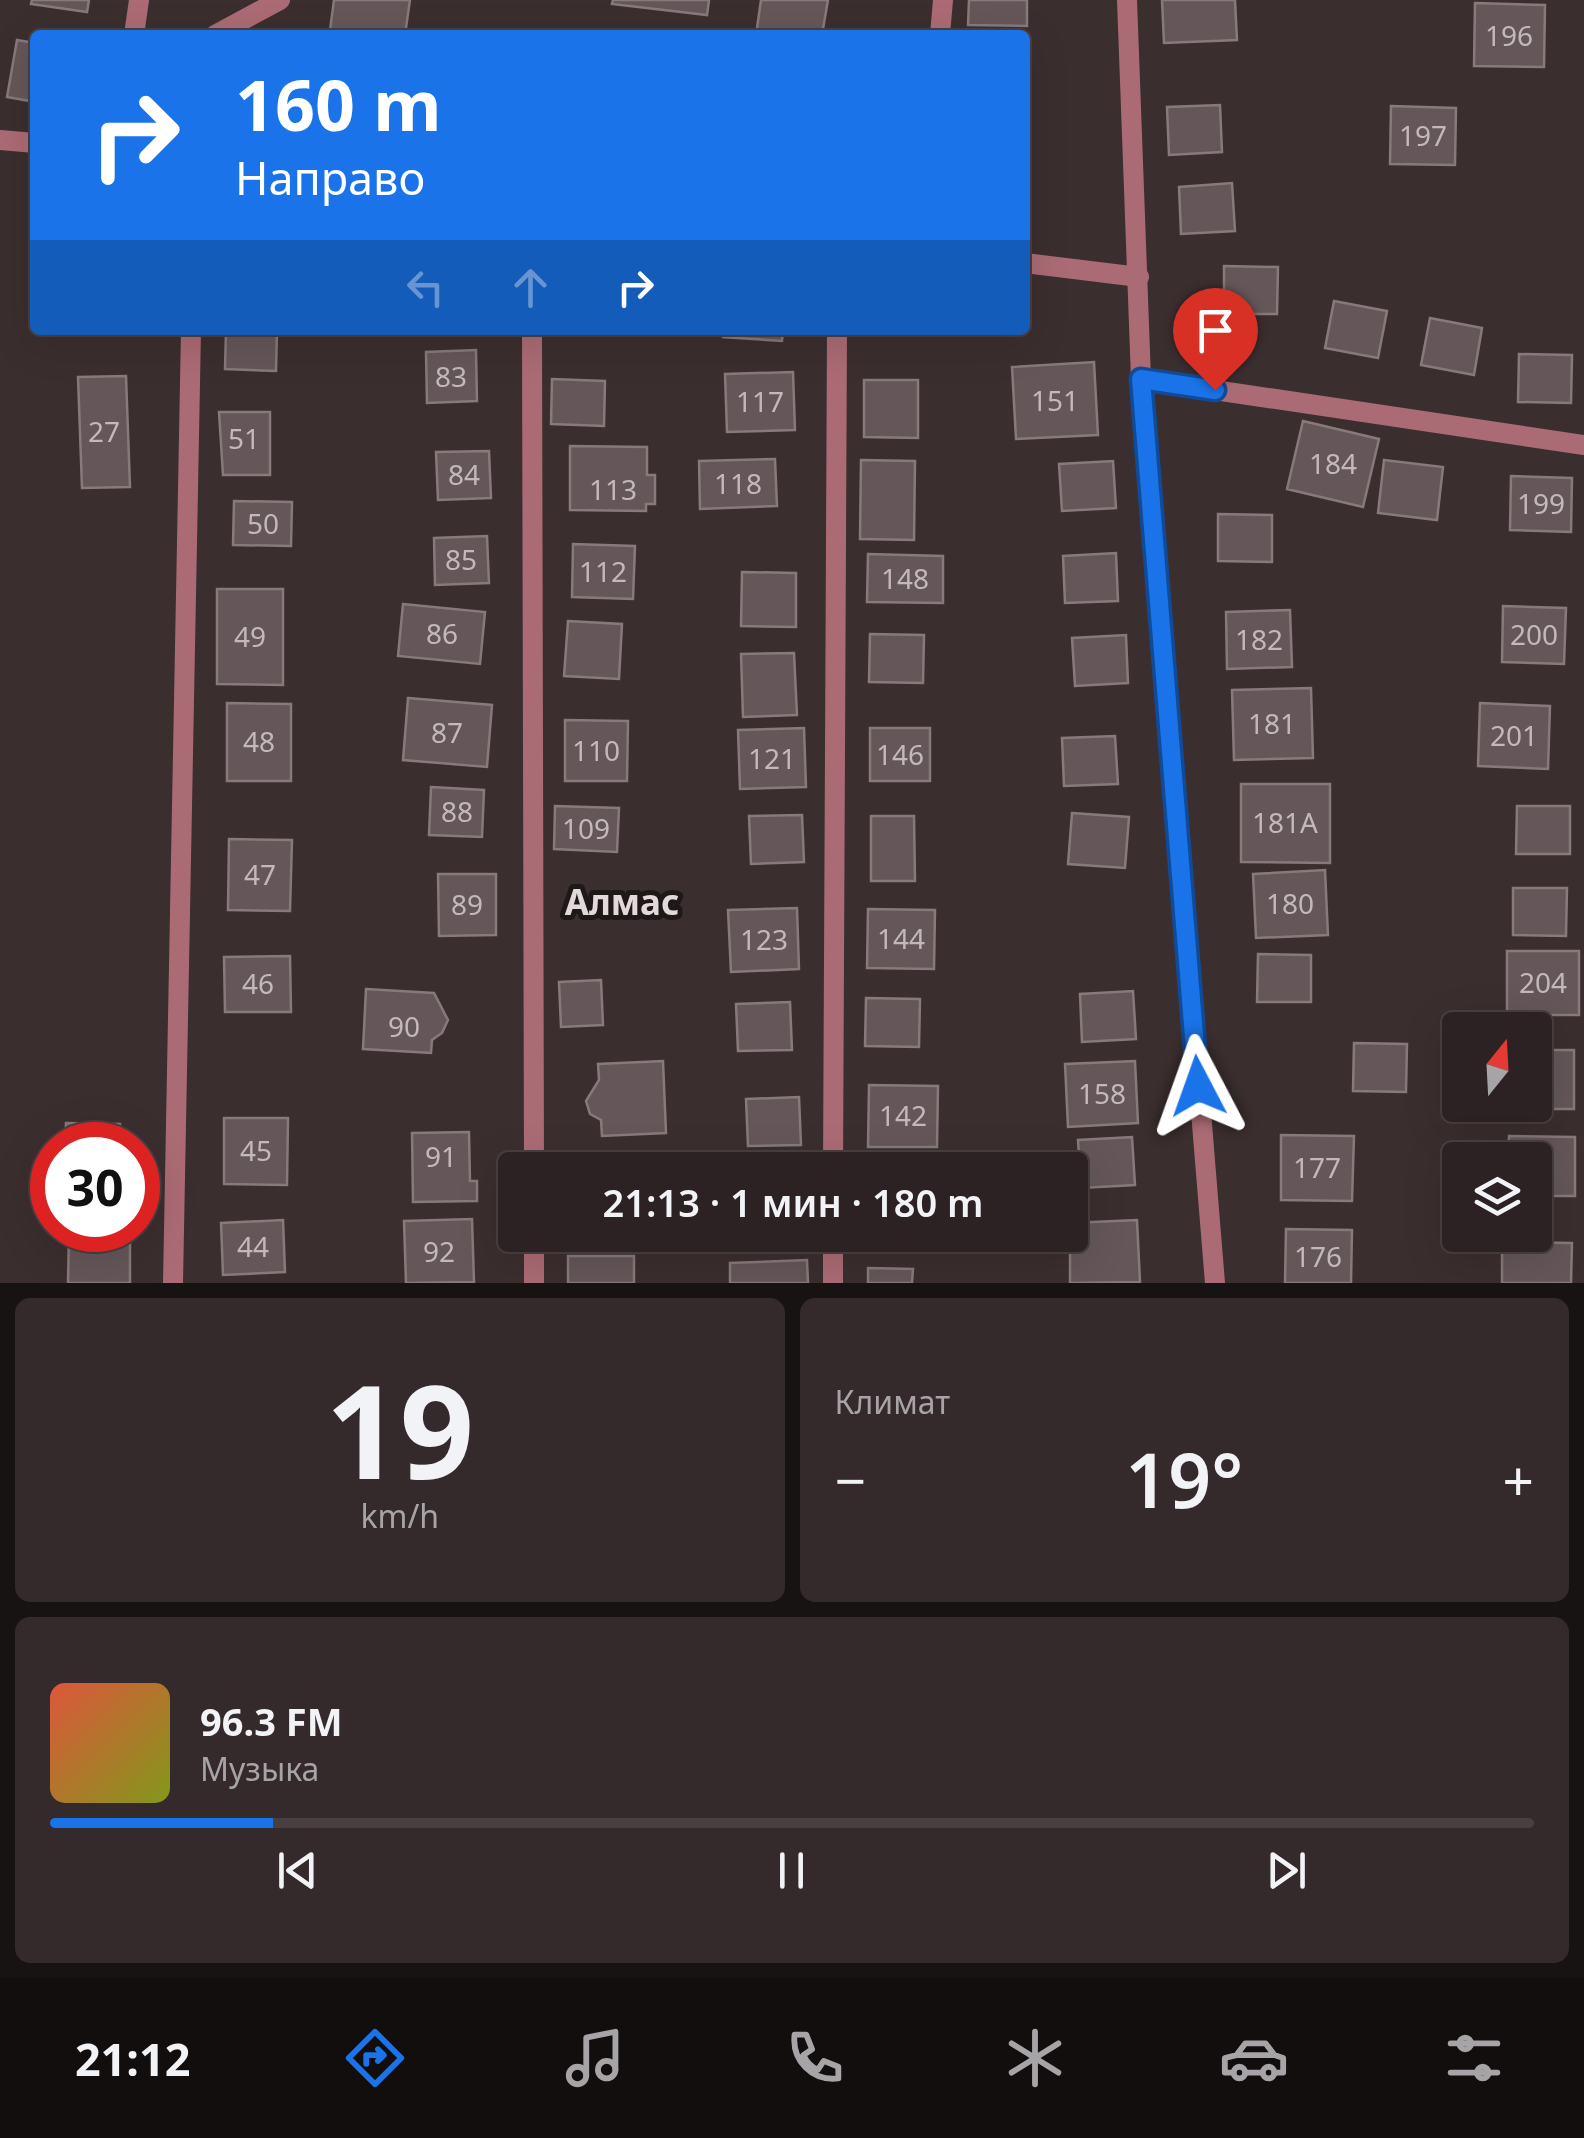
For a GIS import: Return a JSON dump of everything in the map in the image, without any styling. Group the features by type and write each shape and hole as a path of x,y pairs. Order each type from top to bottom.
{"street":[{"path":"135,30 138,0"},
{"path":"224,30 280,0"},
{"path":"940,30 943,0"},
{"path":"1127,0 1141,379 1214,1283"},
{"path":"0,140 30,143"},
{"path":"1030,265 1139,277"},
{"path":"173,1283 191,335"},
{"path":"532,335 534,1152"},
{"path":"833,1152 837,335"},
{"path":"1141,379 1584,445"},
{"path":"534,1252 534,1283"},
{"path":"833,1252 833,1283"}],"building":[{"path":"32,0 89,0 87,12 31,4"},
{"path":"334,0 410,0 406,30 330,30"},
{"path":"613,0 709,0 707,15 612,4"},
{"path":"761,0 828,0 823,30 757,30"},
{"path":"969,0 1027,0 1027,26 968,25"},
{"path":"1162,0 1235,0 1237,40 1164,43"},
{"path":"1475,3 1545,5 1544,67 1474,66"},
{"path":"17,40 30,42 30,101 7,97"},
{"path":"1220,105 1222,152 1169,155 1167,107"},
{"path":"1391,106 1456,108 1455,165 1390,164"},
{"path":"1232,183 1235,231 1181,234 1179,187"},
{"path":"1224,266 1278,267 1277,314 1224,314"},
{"path":"1334,301 1387,311 1378,358 1325,348"},
{"path":"1430,318 1482,328 1474,375 1421,365"},
{"path":"226,335 277,335 276,371 225,369"},
{"path":"723,335 783,335 782,341"},
{"path":"476,350 477,401 427,403 426,352"},
{"path":"1519,354 1572,355 1571,403 1518,402"},
{"path":"1094,362 1098,435 1016,439 1012,367"},
{"path":"793,372 795,430 727,432 725,374"},
{"path":"126,376 130,487 82,488 78,377"},
{"path":"552,379 605,381 604,426 551,424"},
{"path":"864,380 918,380 918,438 864,437"},
{"path":"219,412 270,412 270,475 223,475"},
{"path":"1303,421 1379,439 1363,507 1287,489"},
{"path":"570,446 647,447 647,475 655,475 655,504 646,504 646,511 570,510"},
{"path":"489,451 491,498 438,500 436,452"},
{"path":"775,459 777,506 700,509 699,461"},
{"path":"861,460 915,461 914,540 860,539"},
{"path":"1384,460 1443,467 1437,520 1378,513"},
{"path":"1113,461 1116,508 1062,511 1059,464"},
{"path":"1511,476 1572,478 1571,532 1510,530"},
{"path":"234,501 292,502 291,546 233,545"},
{"path":"1218,514 1272,515 1272,562 1218,561"},
{"path":"487,536 489,583 435,585 434,538"},
{"path":"573,544 635,546 633,599 572,597"},
{"path":"1116,553 1118,601 1065,603 1063,556"},
{"path":"868,554 943,556 943,603 867,602"},
{"path":"742,572 796,573 796,627 741,626"},
{"path":"217,589 283,589 283,685 217,684"},
{"path":"403,604 485,612 480,664 398,656"},
{"path":"1503,606 1566,608 1564,664 1502,662"},
{"path":"1290,610 1292,667 1227,669 1226,612"},
{"path":"568,621 622,624 619,679 564,676"},
{"path":"870,634 924,635 923,683 869,682"},
{"path":"1126,635 1128,683 1075,686 1072,638"},
{"path":"794,653 797,715 743,717 741,654"},
{"path":"1311,688 1313,758 1234,760 1232,690"},
{"path":"408,698 492,705 487,767 403,760"},
{"path":"227,703 291,704 291,781 227,781"},
{"path":"1480,703 1550,706 1548,769 1478,766"},
{"path":"565,720 628,721 627,781 565,781"},
{"path":"804,728 806,787 740,789 738,730"},
{"path":"870,728 930,728 930,781 870,781"},
{"path":"1115,736 1118,784 1064,786 1062,738"},
{"path":"1241,784 1330,784 1330,863 1241,862"},
{"path":"431,787 484,790 482,837 429,835"},
{"path":"555,806 619,808 617,852 554,849"},
{"path":"1517,806 1570,806 1570,854 1516,854"},
{"path":"1072,813 1129,817 1125,868 1068,864"},
{"path":"802,815 804,862 751,864 749,816"},
{"path":"871,816 914,816 915,881 871,881"},
{"path":"229,839 292,840 290,911 228,910"},
{"path":"1325,870 1328,935 1256,938 1253,874"},
{"path":"438,874 496,874 496,935 439,936"},
{"path":"1513,888 1567,888 1566,936 1513,935"},
{"path":"797,908 799,969 731,972 728,910"},
{"path":"868,909 935,910 934,969 867,968"},
{"path":"1507,951 1579,951 1579,1015 1507,1012"},
{"path":"1258,954 1311,955 1311,1002 1257,1002"},
{"path":"290,956 291,1012 225,1012 224,957"},
{"path":"601,980 603,1025 561,1027 559,982"},
{"path":"366,989 434,993 448,1020 442,1033 432,1040 431,1053 363,1049"},
{"path":"1133,991 1136,1039 1082,1042 1080,994"},
{"path":"866,998 920,999 919,1047 865,1046"},
{"path":"790,1002 792,1050 738,1051 736,1004"},
{"path":"1354,1043 1407,1044 1406,1092 1353,1091"},
{"path":"1552,1050 1574,1050 1574,1109 1552,1109"},
{"path":"663,1061 666,1133 602,1136 601,1120 590,1114 586,1101 599,1080 598,1064"},
{"path":"1135,1061 1138,1123 1068,1127 1065,1064"},
{"path":"869,1085 938,1086 937,1147 868,1147"},
{"path":"799,1097 801,1145 748,1146 746,1099"},
{"path":"224,1118 288,1118 287,1185 224,1184"},
{"path":"469,1132 470,1181 477,1181 477,1201 413,1202 412,1133"},
{"path":"1281,1135 1354,1136 1352,1201 1281,1200"},
{"path":"1509,1136 1575,1137 1575,1196 1552,1196 1552,1142 1509,1142"},
{"path":"1132,1137 1135,1185 1088,1188 1088,1152 1079,1152 1078,1140"},
{"path":"472,1219 474,1282 406,1283 404,1221"},
{"path":"283,1220 285,1272 223,1275 221,1223"},
{"path":"1137,1220 1140,1282 1070,1283 1070,1252 1088,1252 1088,1222"},
{"path":"1286,1229 1352,1230 1351,1283 1285,1283"},
{"path":"1552,1243 1572,1243 1571,1283 1502,1283 1502,1252 1552,1252"},
{"path":"69,1252 130,1252 130,1283 68,1283"},
{"path":"568,1256 634,1256 634,1283 568,1283"},
{"path":"807,1260 808,1283 730,1283 730,1263"},
{"path":"868,1268 913,1269 912,1283 868,1283"}],"district":[{"name":"Алмас","path":"622,903"}],"route":[{"path":"1198,1086 1141,379 1215,390"}]}
